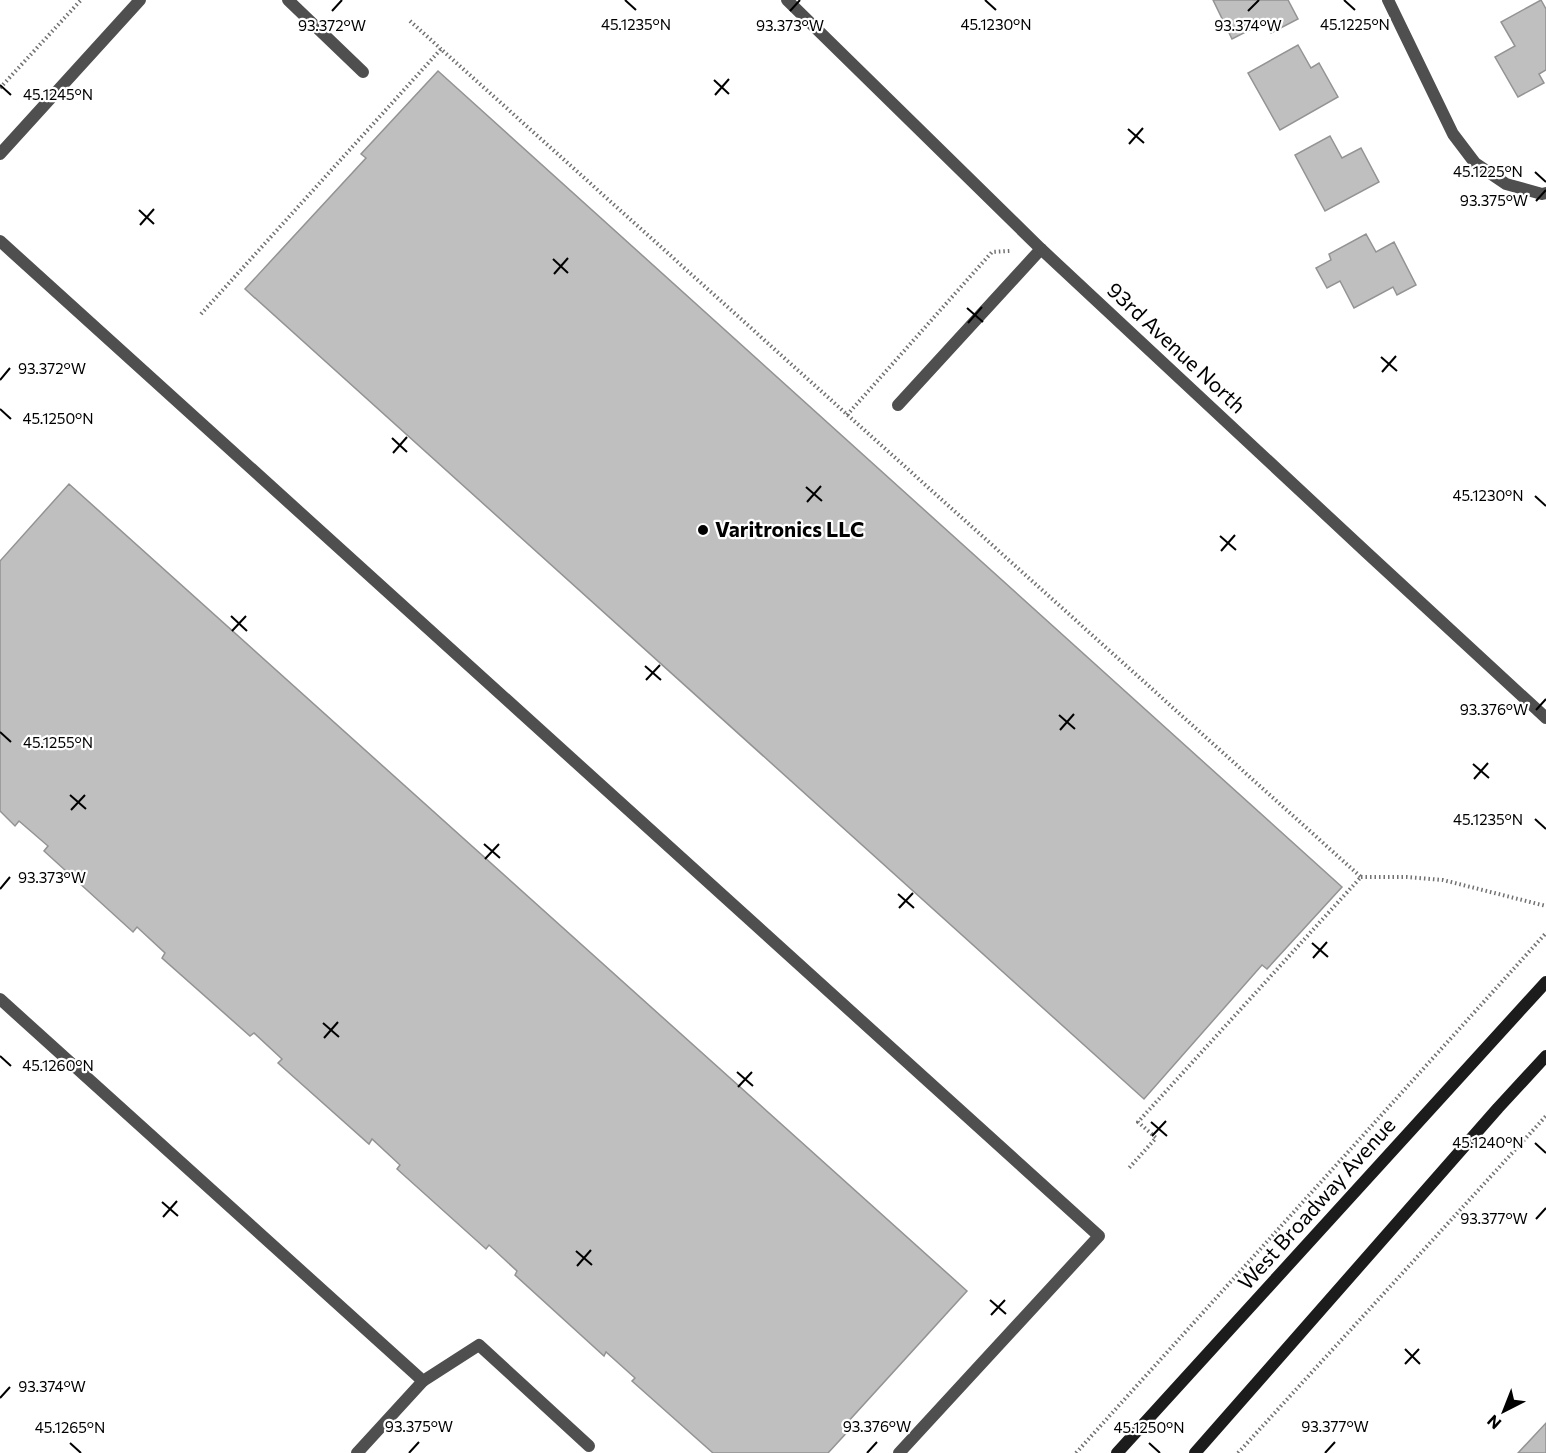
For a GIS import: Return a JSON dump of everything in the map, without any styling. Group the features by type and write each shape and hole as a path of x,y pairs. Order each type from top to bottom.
{"main road":[{"name":"West Broadway Avenue","path":"1117,1453 1546,982"},
{"path":"1195,1453 1546,1056"}],"street":[{"path":"0,154 140,0"},
{"path":"288,0 363,72"},
{"name":"93rd Avenue North","path":"787,0 1041,249 1546,718"},
{"path":"1388,0 1453,134 1475,164 1506,184 1542,194 1546,193"},
{"path":"0,241 1099,1236 899,1453"},
{"path":"898,405 1041,249"},
{"path":"0,999 423,1381"},
{"path":"357,1453 423,1381 479,1346 590,1451"}],"path":[{"path":"0,88 81,0"},
{"path":"410,21 1361,877 1443,880 1546,906"},
{"path":"201,315 441,50"},
{"path":"847,415 992,252 1041,249"},
{"path":"1129,1168 1156,1138 1138,1122 1361,877"},
{"path":"1076,1453 1546,933"},
{"path":"1238,1453 1546,1116"}],"building":[{"path":"1213,0 1288,0 1298,19 1271,33 1265,22 1232,39"},
{"path":"1541,0 1546,9 1546,70 1539,74 1544,83 1518,97 1495,57 1515,46 1501,22"},
{"path":"1298,45 1311,68 1319,63 1338,97 1280,130 1248,73"},
{"path":"438,71 1342,887 1267,969 1262,965 1144,1099 245,289 366,158 361,154"},
{"path":"1330,136 1342,158 1361,148 1379,182 1325,211 1295,155"},
{"path":"1366,234 1376,252 1394,242 1416,285 1397,295 1393,287 1354,308 1340,281 1327,288 1316,268 1331,260 1329,254"},
{"path":"69,484 967,1291 846,1424 851,1428 828,1453 713,1453 632,1381 635,1378 606,1352 604,1356 515,1275 517,1271 489,1245 486,1249 397,1169 400,1165 372,1139 369,1144 278,1063 282,1059 254,1033 250,1036 162,958 165,953 137,927 133,932 44,851 48,846 19,821 15,826 0,811 0,561"},
{"path":"1546,1423 1546,1453 1518,1453"}],"place":[{"name":"Varitronics LLC","path":"703,530"}]}
